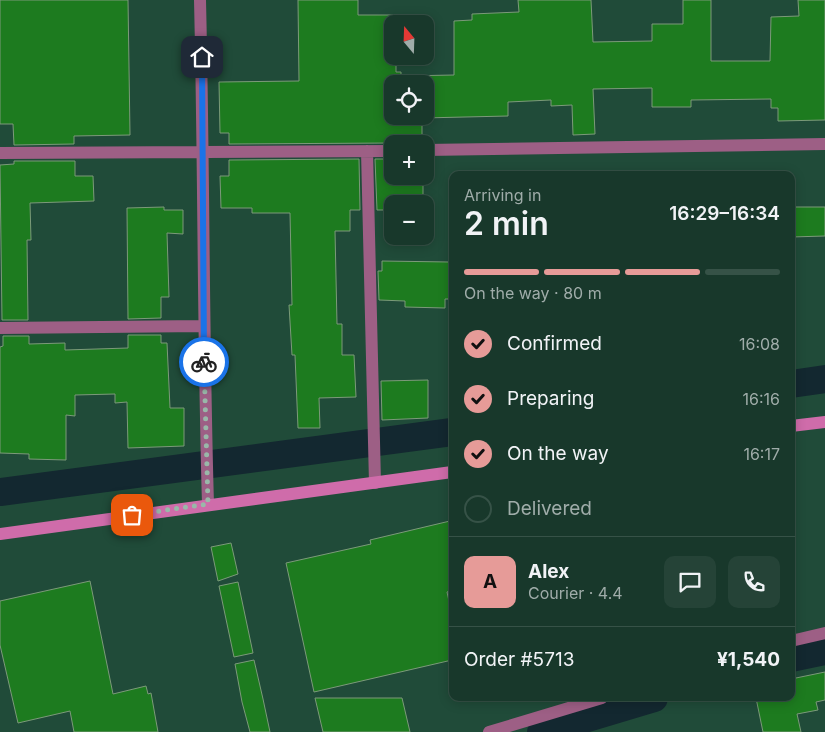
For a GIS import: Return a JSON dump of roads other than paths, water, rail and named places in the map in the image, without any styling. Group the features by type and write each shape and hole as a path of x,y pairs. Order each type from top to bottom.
{"street":[{"path":"200,0 204,152 203,326 208,504"},
{"path":"434,150 825,144"},
{"path":"367,151 375,483"},
{"path":"0,153 384,151"},
{"path":"0,328 203,326"},
{"path":"795,426 825,422"},
{"path":"0,534 449,472"},
{"path":"795,640 825,633"},
{"path":"489,732 592,701"}],"waterway":[{"path":"795,383 825,379"},
{"path":"0,492 449,432"},
{"path":"795,657 825,651"},
{"path":"541,732 644,701"}]}
